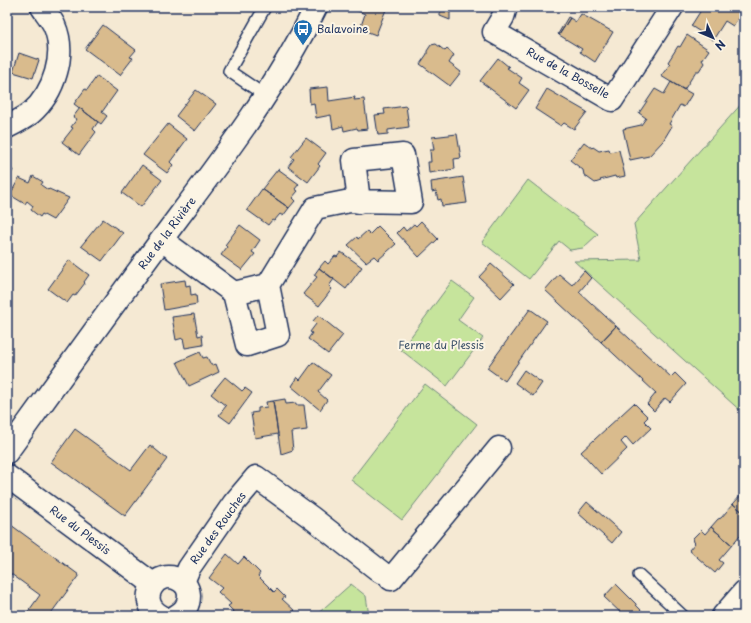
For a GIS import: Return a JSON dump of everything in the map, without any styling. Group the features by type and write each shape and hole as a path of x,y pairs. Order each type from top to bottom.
{"street":[{"path":"7,127 31,113 48,93 57,70 60,50 54,26 42,7"},
{"name":"Rue de la Rivière","path":"7,452 266,96 299,42 316,7"},
{"name":"Rue de la Bosselle","path":"506,7 503,17 494,32 612,100 672,7"},
{"path":"162,240 234,293 247,345 278,335 268,285 315,208 350,202 359,202"},
{"path":"234,293 268,285"},
{"name":"Rue des Rouches","path":"183,582 189,568 230,510 256,477 386,575 499,448"},
{"name":"Rue du Plessis","path":"7,476 153,584"},
{"path":"154,614 148,598 149,590 153,584 167,576 176,578 183,582 187,588 189,602 185,613"},
{"path":"723,616 744,592"}],"lane":[{"path":"265,7 229,71 266,96"},
{"path":"639,575 683,616"}],"green space":[{"path":"744,101 744,414 574,261 641,260 634,224"},
{"path":"528,180 598,234 583,248 570,250 559,241 529,279 482,242"},
{"name":"Ferme du Plessis","path":"452,281 474,297 458,320 483,338 447,386 401,350"},
{"path":"425,384 477,424 402,520 351,480"},
{"path":"351,584 366,596 369,616 315,616"}],"building":[{"path":"387,7 376,35 360,29 365,14 351,8"},
{"path":"447,7 468,7 468,10 450,10 450,20 440,16 440,9 447,9"},
{"path":"703,7 744,7 744,9 733,26 725,21 713,40 691,26"},
{"path":"581,14 613,32 595,62 580,52 582,49 559,35 570,18 576,22"},
{"path":"568,17 570,18 559,35 558,34"},
{"path":"103,25 136,50 130,57 133,58 120,75 85,49"},
{"path":"687,35 709,50 702,60 704,63 699,71 696,71 684,90 661,76 670,64 668,62 678,46 680,47"},
{"path":"436,44 445,51 447,49 454,55 449,63 461,72 450,86 420,64 431,45"},
{"path":"19,53 39,60 33,78 13,72"},
{"path":"498,58 509,67 507,68 522,78 519,83 529,90 516,108 480,81"},
{"path":"97,76 117,91 102,112 107,116 101,124 74,104"},
{"path":"671,82 692,94 684,107 680,105 669,124 672,126 663,141 649,156 630,160 623,129 641,125 646,118 639,113 655,89 664,94"},
{"path":"328,87 329,101 355,97 354,100 364,99 368,129 358,130 357,128 344,131 343,126 333,129 331,115 316,118 314,103 310,104 309,89"},
{"path":"547,89 587,112 574,129 564,123 561,126 535,109"},
{"path":"196,90 216,104 195,131 176,116"},
{"path":"406,106 409,127 388,130 388,134 378,135 375,115 385,114 384,109"},
{"path":"80,108 98,122 93,129 96,132 79,155 62,142 73,128 71,127 77,119 73,117"},
{"path":"168,124 187,139 170,162 173,165 167,173 143,155"},
{"path":"457,134 461,158 454,159 455,169 429,173 428,162 431,162 430,150 434,150 432,137"},
{"path":"306,138 326,153 318,164 320,166 308,182 288,167 294,159 291,157"},
{"path":"584,142 599,151 609,149 610,152 619,150 625,176 616,178 615,176 595,183 584,175 583,170 570,160"},
{"path":"142,165 162,180 141,207 122,193"},
{"path":"7,168 13,170 7,182"},
{"path":"278,169 299,184 295,189 298,191 292,198 295,201 289,208 262,189"},
{"path":"33,176 43,182 41,185 48,190 49,189 69,198 53,220 42,214 40,217 31,210 33,206 27,201 25,204 10,195 19,178 30,183"},
{"path":"463,177 467,203 442,206 441,199 438,200 436,191 432,192 431,182"},
{"path":"262,189 289,208 283,216 280,214 268,225 247,210"},
{"path":"103,219 123,233 102,261 81,246"},
{"path":"421,221 438,239 419,257 397,233 403,227 406,231 414,224 416,226"},
{"path":"240,225 260,240 252,252 255,254 242,270 221,255 227,247 225,245"},
{"path":"378,226 396,244 378,260 374,256 366,262 348,245 367,231 370,234"},
{"path":"341,252 362,267 346,289 319,268 325,261 328,264"},
{"path":"69,260 89,275 75,296 73,295 67,303 48,289"},
{"path":"491,264 514,284 501,298 479,277"},
{"path":"319,268 334,279 329,286 332,289 319,306 303,294 317,277 314,275"},
{"path":"584,271 591,278 579,292 616,326 601,342 545,290 559,274 572,285"},
{"path":"185,280 186,286 190,285 191,295 196,294 197,304 164,310 160,284"},
{"name":"Ferme du Plessis","path":"530,309 547,321 505,381 487,368"},
{"path":"194,314 198,336 202,335 203,345 185,348 183,338 176,340 172,317"},
{"path":"318,315 343,335 328,354 308,339 312,333 310,332 316,324 313,321"},
{"path":"616,326 671,377 675,373 686,384 670,402 665,398 654,411 647,404 656,393 601,342"},
{"path":"200,352 203,358 207,357 211,365 216,364 219,372 189,386 177,362"},
{"path":"313,362 331,375 318,392 327,400 320,410 291,386 297,377 300,380"},
{"path":"524,370 542,383 533,396 515,383"},
{"path":"225,377 242,391 245,388 252,393 230,423 219,415 226,406 211,394"},
{"path":"285,399 286,404 296,403 296,405 304,405 307,430 291,432 293,450 281,454 273,401"},
{"path":"273,401 278,434 255,438 251,413 258,412 258,408 267,407 266,402"},
{"path":"634,403 648,417 644,421 651,428 633,445 626,437 621,442 627,449 601,474 581,452"},
{"path":"75,429 131,470 150,445 167,459 125,516 51,462"},
{"path":"744,492 744,513 733,504"},
{"path":"587,502 621,532 612,543 578,513"},
{"path":"733,504 744,513 744,530 732,545 711,527"},
{"path":"7,522 79,575 49,616 25,616 40,595 7,571"},
{"path":"711,527 732,545 719,560 723,563 715,573 689,550 695,543 693,538 701,530 705,534"},
{"path":"227,554 238,564 244,557 260,573 258,576 274,592 277,589 285,597 282,599 295,611 290,616 238,616 228,606 231,604 218,592 222,588 209,578"},
{"path":"616,584 647,616 620,616 622,614 604,597"}],"place":[{"name":"Balavoine","path":"303,46"}]}
